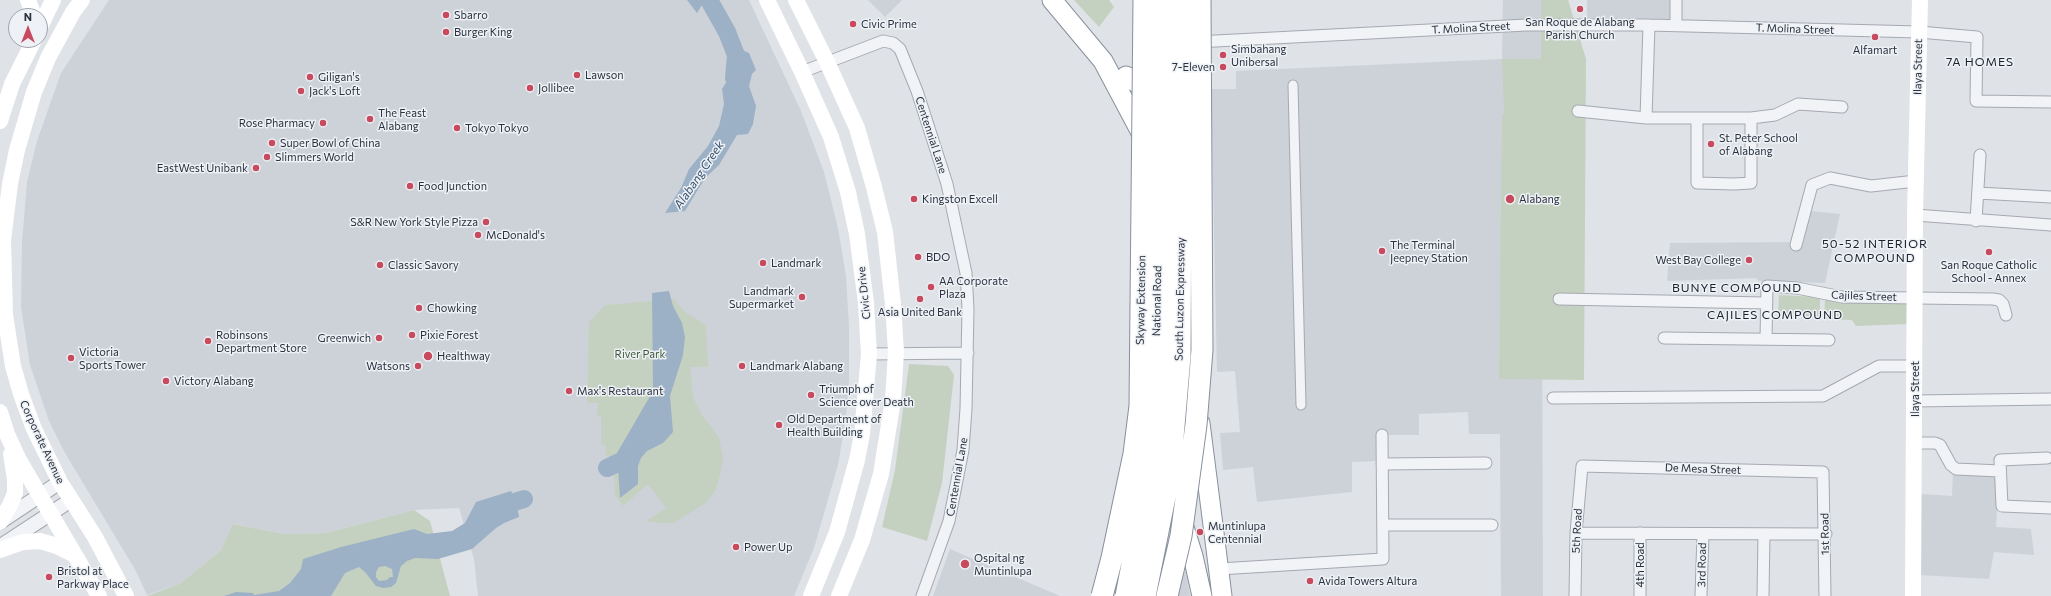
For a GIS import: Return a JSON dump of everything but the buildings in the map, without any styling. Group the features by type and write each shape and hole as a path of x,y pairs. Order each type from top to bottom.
{"highway":[{"path":"1052,0 1103,60 1158,166"},
{"path":"1103,60 1136,84 1140,85 1142,83 1144,0"},
{"name":"Skyway Extension","path":"1102,596 1112,558 1132,462 1140,406 1144,0"},
{"name":"National Road","path":"1156,0 1158,166 1156,348 1166,470 1194,556 1202,596"},
{"name":"South Luzon Expressway","path":"1126,596 1151,467 1161,344 1161,0"},
{"name":"South Luzon Expressway","path":"1145,596 1170,472 1180,356 1182,0"},
{"path":"1191,0 1190,342 1222,596"},
{"path":"1167,596 1181,536 1196,425 1202,350 1200,0"},
{"path":"1126,76 1157,118"},
{"path":"1157,314 1164,336 1172,346 1179,346 1190,342"},
{"path":"1105,596 1116,558 1148,419 1156,348"},
{"path":"1175,497 1184,499 1196,498 1208,494"}],"main road":[{"path":"48,12 54,0 78,6"},
{"name":"Civic Drive","path":"767,0 802,72 831,137 848,192 862,269 869,354 863,427 857,460 837,532 811,596"},
{"path":"796,0 827,62 856,128 878,202 890,270 896,352 893,400 881,474 862,540 839,596"},
{"name":"Ilaya Street","path":"1913,596 1915,215 1920,0"},
{"name":"Corporate Avenue","path":"78,6 48,58 34,92 17,150 10,184 2,240 1,260 4,315 13,366 27,411 60,482 95,538 126,595"},
{"path":"0,121 12,84 30,48"},
{"path":"0,412 7,434 14,471 15,493 0,522"},
{"path":"7,434 38,495 99,596"},
{"path":"0,549 23,542 40,541 57,546 75,556"}],"street":[{"path":"1676,0 1676,25"},
{"name":"T. Molina Street","path":"1191,42 1526,25 1649,24 1919,32 1977,36 1976,101 2051,102"},
{"path":"1646,118 1649,24"},
{"name":"Centennial Lane","path":"802,72 883,41 893,43 900,49 934,141 947,184 966,273 968,353 966,409 957,488 947,527 922,596"},
{"path":"1293,85 1301,405"},
{"path":"1578,111 1646,118 1751,118 1775,115 1798,104 1842,107"},
{"path":"1697,118 1697,182 1734,184 1751,183 1751,118"},
{"path":"1976,221 1980,155"},
{"path":"1796,245 1812,185 1830,178 1871,186 1916,181"},
{"path":"1978,193 2051,197"},
{"path":"1915,215 1976,221 2051,225"},
{"name":"Cajiles Street","path":"1766,303 1767,286 1797,288 1842,297 1915,297 1998,300 2005,307 2006,315"},
{"path":"1559,299 1766,303 1766,339"},
{"path":"1664,338 1829,340"},
{"path":"869,354 896,352 968,353"},
{"path":"1553,398 1823,396 1879,366 1915,366"},
{"path":"1915,401 2051,399"},
{"path":"1219,569 1384,559 1382,525 1382,435"},
{"path":"1915,443 1935,443 1940,445 1951,465 1956,470 2000,471"},
{"path":"2047,458 2000,460 2002,506 2051,508"},
{"path":"1382,464 1486,463"},
{"name":"De Mesa Street","path":"1582,466 1823,472"},
{"name":"5th Road","path":"1575,596 1576,533 1582,466"},
{"name":"1st Road","path":"1823,472 1826,534 1825,596"},
{"path":"0,522 38,495 60,482"},
{"path":"0,549 71,500"},
{"path":"1382,525 1492,525"},
{"path":"1576,533 1826,534"},
{"name":"4th Road","path":"1640,533 1640,596"},
{"name":"3rd Road","path":"1701,596 1703,534"},
{"path":"1763,596 1764,534"}],"shaded area":[{"path":"109,0 749,0 801,111 824,172 838,228 846,276 849,326 849,381 846,418 838,465 814,548 794,596 478,596 474,559 459,508 414,510 326,533 284,534 234,524 221,550 181,583 147,595 136,571 65,453 49,421 30,365 21,307 22,243 27,182 37,141 61,73"},
{"path":"868,0 902,0 885,17"},
{"path":"1503,0 1541,0 1543,596 1501,596 1500,434 1469,434 1468,412 1419,414 1419,435 1377,435 1378,461 1352,462 1352,492 1257,502 1253,467 1223,470 1220,433 1240,432 1235,371 1217,372 1211,89 1236,89 1236,71 1502,59"},
{"path":"1587,0 1671,0 1672,19 1587,18"},
{"name":"West Bay College","path":"1802,210 1840,214 1825,283 1759,281 1756,278 1667,281 1670,243 1796,242"},
{"path":"1953,473 1999,475 1996,527 2031,529 2034,555 1994,552 1989,579 1920,575 1921,494 1952,496"},
{"name":"Ospital ng Muntinlupa","path":"950,549 1060,596 933,596"},
{"path":"1167,572 1186,572 1190,596 1161,596"}],"green space":[{"path":"1074,0 1109,0 1114,7 1099,27"},
{"path":"1541,0 1568,0 1586,59 1584,380 1499,379 1502,114 1504,114 1502,59 1541,59"},
{"path":"1779,295 1820,297 1820,317 1778,315"},
{"name":"River Park","path":"674,299 685,312 706,325 708,367 690,367 693,397 702,415 719,437 723,458 720,476 715,491 707,502 674,523 660,523 646,521 666,508 648,484 623,506 615,494 613,458 608,457 605,454 606,446 601,444 601,417 597,415 598,403 587,403 589,322 605,305"},
{"path":"1825,300 1907,304 1908,324 1856,326 1852,320 1824,319"},
{"path":"909,364 948,366 954,375 942,483 927,541 882,527 895,470"},
{"path":"414,510 430,521 450,596 147,596 181,583 221,550 233,524 284,534 326,533"}],"water":[{"path":"687,0 705,0 697,13"},
{"path":"740,49 749,53 756,70 752,74 749,86 756,106 753,124 748,134 737,135 719,165 705,178 685,211 665,213 681,188 689,169 708,146 719,126 724,104 722,89 730,76 730,60"},
{"path":"669,291 673,306 682,323 685,337 683,355 670,396 673,432 663,443 647,451 641,458 638,466 638,484 620,498 617,453 653,391 652,293"},
{"path":"511,491 513,495 515,494 519,517 496,528 472,549 438,559 415,558 407,561 401,566 396,583 391,587 383,588 376,586 359,567 345,573 331,596 224,596 236,592 253,593 254,595 279,591 290,583 301,569 303,559 341,547 414,529 427,534 452,531 465,523 476,502","holes":["385,566 392,569 393,577 390,577 387,580 379,581 376,577 376,572 379,567"]}],"waterway":[{"name":"Alabang Creek","path":"709,0 727,32 736,55 734,78"},
{"name":"Alabang Creek","path":"607,468 628,458 635,448"},
{"name":"Alabang Creek","path":"493,509 524,499"}],"place":[{"name":"San Roque de Alabang Parish Church","path":"1580,9"},
{"name":"Sbarro","path":"446,15"},
{"name":"Civic Prime","path":"853,24"},
{"name":"Burger King","path":"446,32"},
{"name":"Alfamart","path":"1875,37"},
{"name":"Simbahang Unibersal","path":"1223,55"},
{"name":"7-Eleven","path":"1223,67"},
{"name":"Lawson","path":"577,75"},
{"name":"Giligan's","path":"310,77"},
{"name":"Jollibee","path":"530,88"},
{"name":"Jack's Loft","path":"301,91"},
{"name":"The Feast Alabang","path":"370,119"},
{"name":"Rose Pharmacy","path":"323,123"},
{"name":"Tokyo Tokyo","path":"457,128"},
{"name":"Super Bowl of China","path":"272,143"},
{"name":"St. Peter School of Alabang","path":"1711,144"},
{"name":"Slimmers World","path":"267,157"},
{"name":"EastWest Unibank","path":"256,168"},
{"name":"Food Junction","path":"410,186"},
{"name":"Kingston Excell","path":"914,199"},
{"name":"Alabang","path":"1510,199"},
{"name":"S&R New York Style Pizza","path":"486,222"},
{"name":"McDonald's","path":"478,235"},
{"name":"The Terminal Jeepney Station","path":"1382,251"},
{"name":"San Roque Catholic School - Annex","path":"1989,252"},
{"name":"BDO","path":"918,257"},
{"name":"West Bay College","path":"1749,260"},
{"name":"Landmark","path":"763,263"},
{"name":"Classic Savory","path":"380,265"},
{"name":"AA Corporate Plaza","path":"931,287"},
{"name":"Landmark Supermarket","path":"802,297"},
{"name":"Asia United Bank","path":"920,299"},
{"name":"Chowking","path":"419,308"},
{"name":"Pixie Forest","path":"412,335"},
{"name":"Greenwich","path":"379,338"},
{"name":"Robinsons Department Store","path":"208,341"},
{"name":"Healthway","path":"428,356"},
{"name":"Victoria Sports Tower","path":"71,358"},
{"name":"Watsons","path":"418,366"},
{"name":"Landmark Alabang","path":"742,366"},
{"name":"Victory Alabang","path":"166,381"},
{"name":"Max's Restaurant","path":"569,391"},
{"name":"Triumph of Science over Death","path":"811,395"},
{"name":"Old Department of Health Building","path":"779,425"},
{"name":"Muntinlupa Centennial","path":"1200,532"},
{"name":"Power Up","path":"736,547"},
{"name":"Ospital ng Muntinlupa","path":"965,564"},
{"name":"Bristol at Parkway Place","path":"49,577"},
{"name":"Avida Towers Altura","path":"1310,581"}],"district":[{"name":"7A HOMES","path":"1980,62"},
{"name":"50-52 INTERIOR COMPOUND","path":"1875,251"},
{"name":"BUNYE COMPOUND","path":"1737,288"},
{"name":"CAJILES COMPOUND","path":"1775,315"}]}
